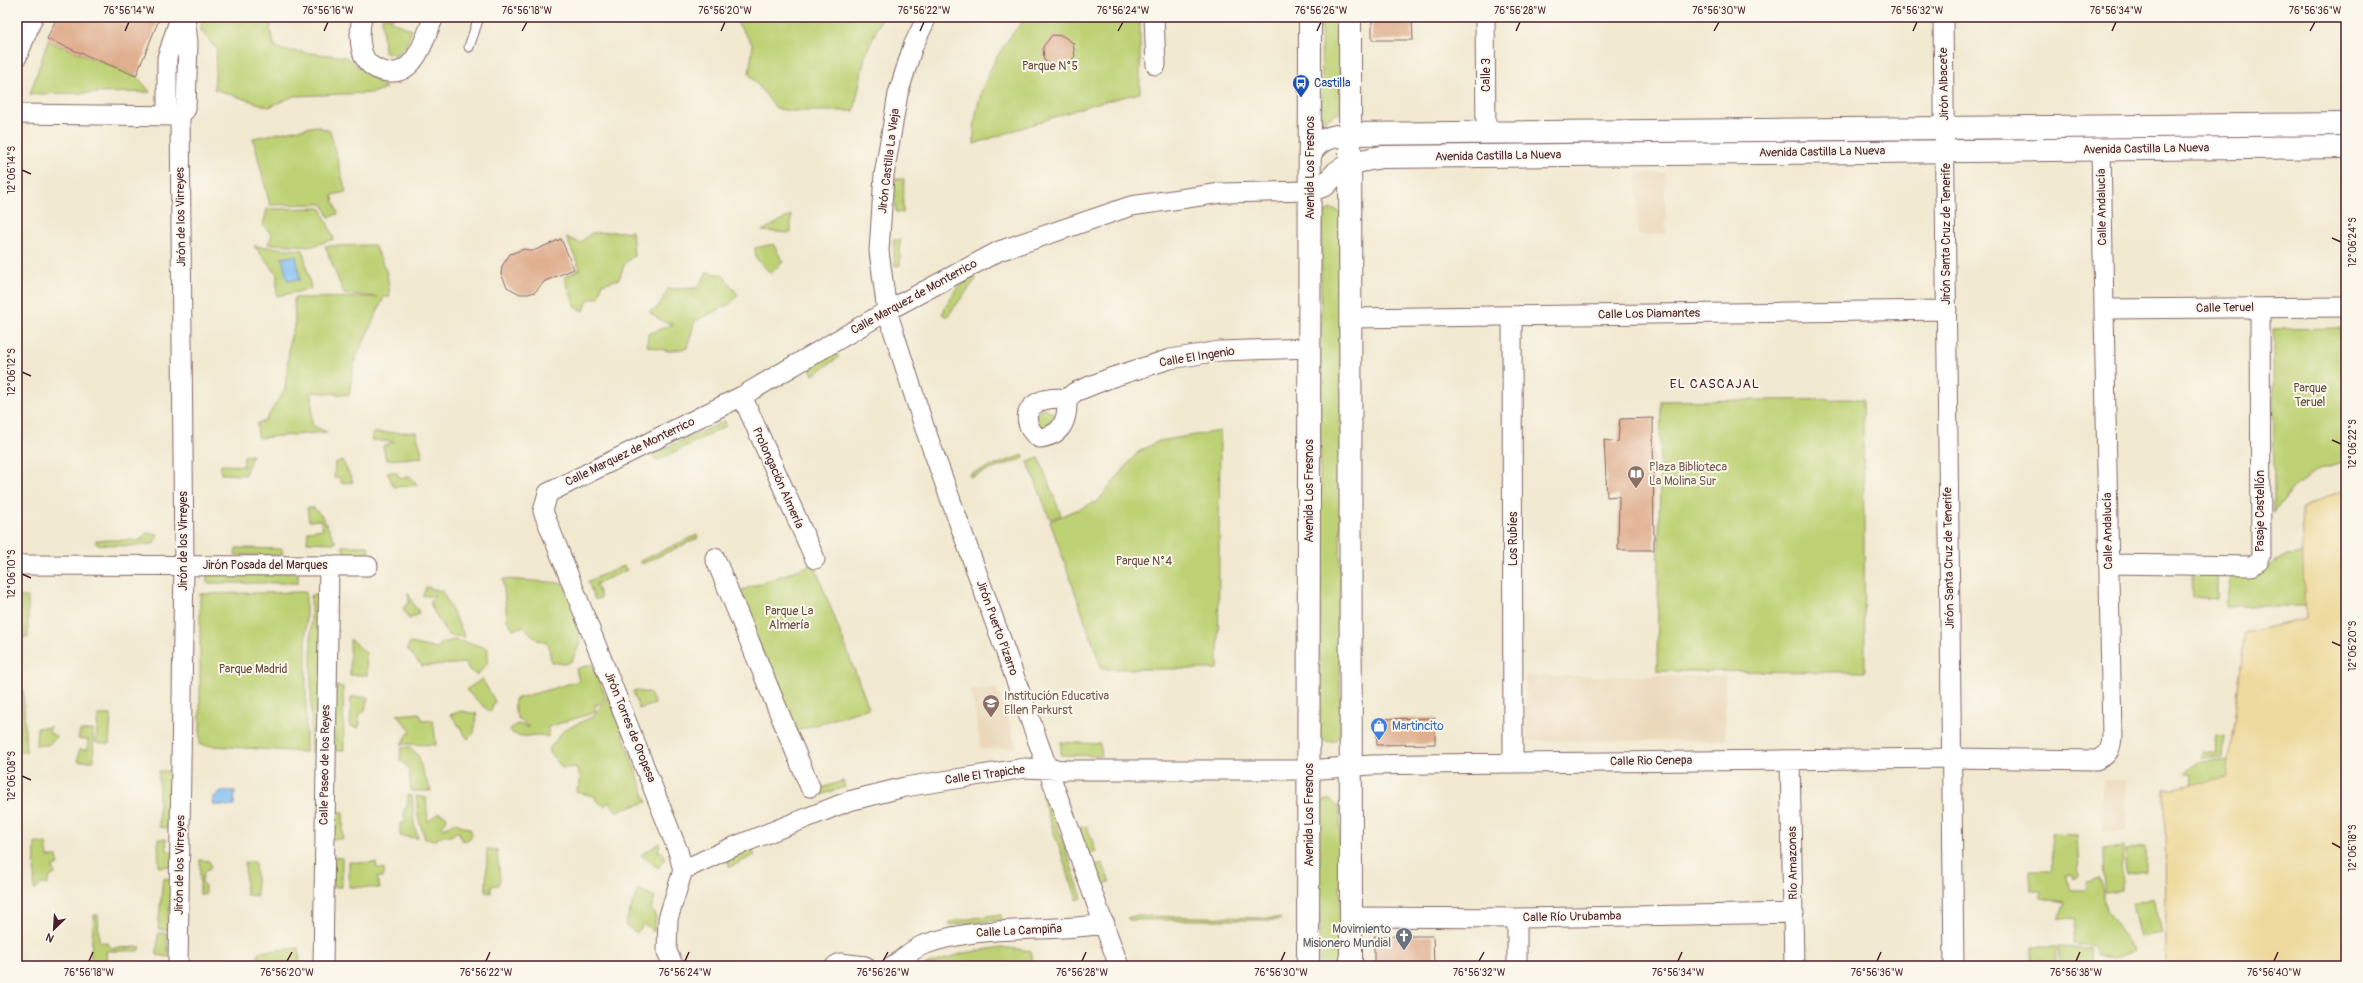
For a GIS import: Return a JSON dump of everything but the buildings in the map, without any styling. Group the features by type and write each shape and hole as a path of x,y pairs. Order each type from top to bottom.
{"street":[{"path":"17,57 33,17"},
{"name":"Jirón de los Virreyes","path":"178,966 184,565 173,116 167,58 180,17"},
{"path":"17,114 173,116 186,109 188,42 185,17"},
{"path":"362,17 362,52 374,69 392,73 408,66 420,49 434,17"},
{"name":"Jirón Castilla La Vieja","path":"887,311 879,251 884,175 898,94 913,46 927,17"},
{"path":"1154,17 1156,65"},
{"name":"Avenida Los Fresnos","path":"1308,966 1310,17"},
{"path":"1350,17 1352,318 1351,966"},
{"name":"Calle 3","path":"1485,17 1486,133"},
{"name":"Jirón Albacete","path":"1944,17 1946,150"},
{"name":"Avenida Castilla La Nueva","path":"1310,155 1314,146 1324,139 1350,134 2346,124"},
{"name":"Avenida Castilla La Nueva","path":"1309,191 1325,185 1337,172 1351,163 1381,157 2346,147"},
{"name":"Calle Andalucía","path":"1951,758 2096,760 2105,757 2112,747 2101,149"},
{"name":"Jirón Santa Cruz de Tenerife","path":"1946,150 1946,310 1954,966"},
{"name":"Calle Marquez de Monterrico","path":"548,493 742,396 887,311 999,251 1132,206 1221,193 1309,191"},
{"name":"Calle Teruel","path":"2104,309 2346,307"},
{"name":"Pasaje Castellón","path":"2108,564 2229,567 2252,566 2259,561 2261,555 2260,308"},
{"name":"Calle Los Diamantes","path":"1352,318 1946,310"},
{"name":"Jirón Puerto Pizarro","path":"887,311 928,440 1119,966"},
{"name":"Los Rubíes","path":"1512,316 1513,763"},
{"name":"Calle El Ingenio","path":"1067,399 1075,392 1110,378 1170,359 1220,351 1310,348"},
{"name":"Prolongación Almería","path":"742,396 814,559"},
{"name":"Jirón Torres de Oropesa","path":"548,493 543,511 670,828 683,870"},
{"path":"715,558 810,787"},
{"name":"Jirón Posada del Marques","path":"17,565 368,566"},
{"name":"Calle Paseo de los Reyes","path":"323,966 329,565"},
{"name":"Calle Rio Cenepa","path":"1351,766 1951,758"},
{"name":"Río Amazonas","path":"1790,760 1794,966"},
{"name":"Calle El Trapiche","path":"683,870 735,846 848,801 905,787 1025,768 1049,770 1309,770 1351,766"},
{"path":"674,966 667,952 668,919 683,870"},
{"name":"Calle Río Urubamba","path":"1351,917 1517,918 1794,913"},
{"path":"1517,918 1518,966"},
{"name":"Calle La Campiña","path":"892,966 922,946 978,931 1075,928 1105,924"},
{"path":"835,966 840,963 865,966"}],"lane":[{"path":"469,47 479,17"}],"shaded area":[{"path":"1637,173 1665,173 1666,234 1638,235"},
{"path":"1525,676 1725,676 1725,740 1527,741"},
{"name":"Institución Educativa Ellen Parkurst","path":"991,688 997,689 1016,745 1014,748 981,749 971,690"},
{"path":"2102,780 2126,780 2126,831 2102,831"}],"green space":[{"path":"202,17 274,17 270,29 274,45 282,50 346,57 386,88 372,93 294,96 269,107 214,89 217,49 201,31"},
{"path":"382,17 393,17 391,21 412,30 406,46 397,55 384,52"},
{"path":"737,17 882,17 865,56 854,111 793,111 777,109 749,74 753,45 736,21"},
{"name":"Parque N°5","path":"1027,17 1140,17 1140,93 1093,104 974,144 974,126 977,109 981,92 988,75 1005,44"},
{"path":"1321,17 1340,17 1340,113 1322,121"},
{"path":"48,41 137,76 150,92 30,94"},
{"path":"316,126 330,131 346,192 332,195 338,214 329,217 323,204 270,205 253,138"},
{"path":"2346,132 2346,138 1965,142 1965,134"},
{"path":"894,179 904,179 903,213 896,212"},
{"path":"321,208 334,239 313,246 268,244 272,235 263,225 267,209"},
{"path":"1331,209 1338,211 1341,215 1340,729 1339,738 1328,742 1319,736 1321,220 1325,212"},
{"path":"791,215 791,233 762,231"},
{"path":"632,231 634,256 625,263 619,279 602,284 599,297 588,300 584,311 576,308 564,277 580,269 566,237 580,243 591,233"},
{"path":"893,240 900,240 900,265 895,266"},
{"path":"773,244 783,262 771,274 756,258 755,248"},
{"path":"374,245 387,273 390,297 384,297 355,360 349,395 312,392 312,425 327,432 258,438 257,423 265,421 285,389 290,340 295,324 294,298 377,297 344,294 325,246"},
{"path":"254,246 303,250 311,289 277,296 277,274"},
{"path":"707,272 723,275 738,295 730,304 695,321 687,348 669,351 647,346 648,334 673,324 662,321 649,312 658,307 668,289 697,288"},
{"path":"972,275 976,279 947,317 942,314 956,289"},
{"name":"Parque Teruel","path":"2346,328 2346,461 2319,469 2294,488 2274,513 2273,329"},
{"path":"833,352 839,357 813,375 809,366"},
{"path":"1863,399 1865,672 1657,671 1661,401"},
{"path":"1044,408 1055,414 1055,425 1039,430 1035,414"},
{"path":"725,421 726,426 656,461 652,454"},
{"name":"Parque N°4","path":"1220,431 1218,669 1102,669 1050,521 1098,501 1138,452 1159,441"},
{"path":"416,432 423,457 386,460 383,446 395,442 371,440 373,433"},
{"path":"252,455 245,475 221,474 221,465 244,466 244,456"},
{"path":"1023,455 1024,458 970,477 969,474"},
{"path":"1039,458 1061,515 1050,519 1028,462"},
{"path":"342,460 353,482 341,483 340,477 334,478 335,463"},
{"path":"387,472 396,472 401,479 410,476 417,485 394,487"},
{"path":"307,508 314,508 322,516 336,543 307,542 308,531 323,529 321,520 309,521"},
{"path":"148,533 158,534 154,544 128,546 96,544 96,540 142,540 143,535"},
{"path":"697,535 698,538 642,564 640,561"},
{"path":"342,546 368,546 371,560 348,561"},
{"path":"236,548 282,549 283,555 235,555"},
{"path":"2346,549 2346,606 2225,606 2231,576 2260,570 2288,555"},
{"name":"Parque La Almería","path":"814,564 869,708 793,732 731,594"},
{"path":"624,566 627,570 596,584 601,598 595,600 588,581"},
{"path":"2191,571 2217,573 2217,599 2192,597"},
{"path":"298,573 298,583 207,583 207,574"},
{"path":"503,579 563,583 582,628 579,634 580,643 572,661 565,664 551,662 549,646 544,641 537,640 524,627 513,629 507,620"},
{"path":"426,587 442,591 465,637 448,635 434,612 430,602 435,596 423,596"},
{"name":"Parque Madrid","path":"306,592 306,752 200,745 200,594"},
{"path":"408,592 415,608 418,609 419,614 409,619 403,608 409,603"},
{"path":"323,594 322,751 311,752 311,595"},
{"path":"17,597 28,597 28,637 17,637"},
{"path":"350,639 366,653 367,675 350,675"},
{"path":"454,640 474,644 488,649 487,664 477,675 469,670 466,663 422,666 407,649 410,643 437,649 441,643"},
{"path":"592,664 606,697 599,705 595,704 596,712 548,727 548,737 543,735 522,736 512,733 510,729 517,724 529,727 517,716 515,699 579,681 576,669"},
{"path":"482,679 495,701 490,712 466,690"},
{"path":"333,686 343,687 344,750 335,751"},
{"path":"23,689 26,752 17,752 18,690"},
{"path":"637,690 641,692 649,692 655,704 639,709 633,691"},
{"path":"609,696 647,802 616,811 609,802 604,806 596,800 595,796 576,792 581,779 576,767 562,768 548,750 564,730 594,716"},
{"path":"351,697 368,697 365,710 358,716 360,724 358,728 350,726"},
{"path":"461,711 477,714 474,733 468,739 450,715"},
{"path":"419,713 423,721 433,720 436,745 401,744 411,730 397,715"},
{"path":"98,715 111,715 109,744 96,743"},
{"path":"51,727 49,732 57,737 48,745 36,745 37,728"},
{"path":"93,730 94,761 78,761 79,749 88,750 88,740 78,739 80,731"},
{"path":"2216,736 2225,737 2223,758 2200,758 2202,752 2217,754"},
{"path":"1061,742 1100,744 1102,756 1061,755"},
{"path":"410,747 419,757 422,770 431,791 411,791 409,769 400,760 401,748"},
{"path":"2238,760 2243,779 2191,790 2192,775 2185,773 2197,762"},
{"path":"159,771 172,771 168,828 159,827"},
{"path":"843,781 845,787 818,796 818,789"},
{"path":"1046,793 1082,898 1077,900 1041,794"},
{"path":"408,795 412,796 414,824 418,838 400,836 400,823 405,823 404,809 407,808"},
{"path":"416,796 426,798 428,822 438,813 446,816 447,820 442,826 444,830 447,826 456,823 470,829 472,835 469,839 463,841 458,831 451,836 438,837 437,840 425,839 418,817"},
{"path":"1329,799 1340,808 1341,966 1319,966 1320,807 1322,802"},
{"path":"332,812 343,812 343,839 332,839"},
{"path":"1087,826 1096,852 1088,855 1078,828"},
{"path":"2051,834 2077,835 2079,876 2073,880 2073,875 2066,875 2071,890 2086,890 2087,882 2099,878 2107,910 2134,951 2115,958 2097,956 2094,946 2073,944 2076,920 2058,918 2065,902 2041,898 2041,891 2031,891 2030,870 2053,870"},
{"path":"158,839 166,839 167,850 173,853 172,866 159,867"},
{"path":"35,843 46,844 48,857 57,857 59,865 53,867 55,874 50,877 47,885 41,884 34,890"},
{"path":"660,843 658,852 661,851 666,857 658,868 641,855"},
{"path":"749,846 755,855 730,867 725,857"},
{"path":"2123,846 2122,890 2104,892 2103,849"},
{"path":"2146,847 2146,871 2127,874 2125,850"},
{"path":"487,849 497,850 500,880 498,885 491,886 491,893 486,892"},
{"path":"331,857 342,858 342,887 333,887"},
{"path":"200,860 209,861 211,867 204,872 202,882 205,886 205,895 200,894"},
{"path":"245,862 255,862 257,896 246,895"},
{"path":"349,862 376,863 377,868 384,869 384,876 377,878 380,888 349,887"},
{"path":"1102,863 1110,882 1099,886 1092,867"},
{"path":"163,878 173,880 167,930 158,929"},
{"path":"638,889 655,897 651,909 656,917 654,932 644,924 637,933 625,925"},
{"path":"2154,898 2162,933 2140,937 2132,904"},
{"path":"1000,914 1002,920 949,925 949,922"},
{"path":"94,915 98,915 99,941 107,943 112,948 141,947 139,951 106,951 107,966 90,966"},
{"path":"1134,916 1280,918 1280,920 1129,920 1127,918"},
{"path":"158,933 167,933 169,957 157,955"},
{"path":"1002,947 1031,951 1034,966 923,966 964,953"},
{"path":"2031,947 2058,947 2055,965 2031,966"},
{"path":"2060,947 2090,949 2092,966 2059,964"},
{"path":"299,948 300,966 293,966 292,962 256,966 259,952"}],"sand":[{"path":"2346,489 2346,966 2166,966 2165,790 2227,777 2245,633 2305,619 2301,508"}],"water":[{"path":"296,255 300,280 287,280 282,258"},
{"path":"221,791 235,791 234,806 213,805 214,797"}],"place":[{"name":"Castilla","path":"1301,98"},
{"name":"Plaza Biblioteca La Molina Sur","path":"1636,489"},
{"name":"Institución Educativa Ellen Parkurst","path":"991,718"},
{"name":"Martincito","path":"1379,741"},
{"name":"Movimiento Misionero Mundial","path":"1404,951"}],"district":[{"name":"EL CASCAJAL","path":"1715,384"}]}
